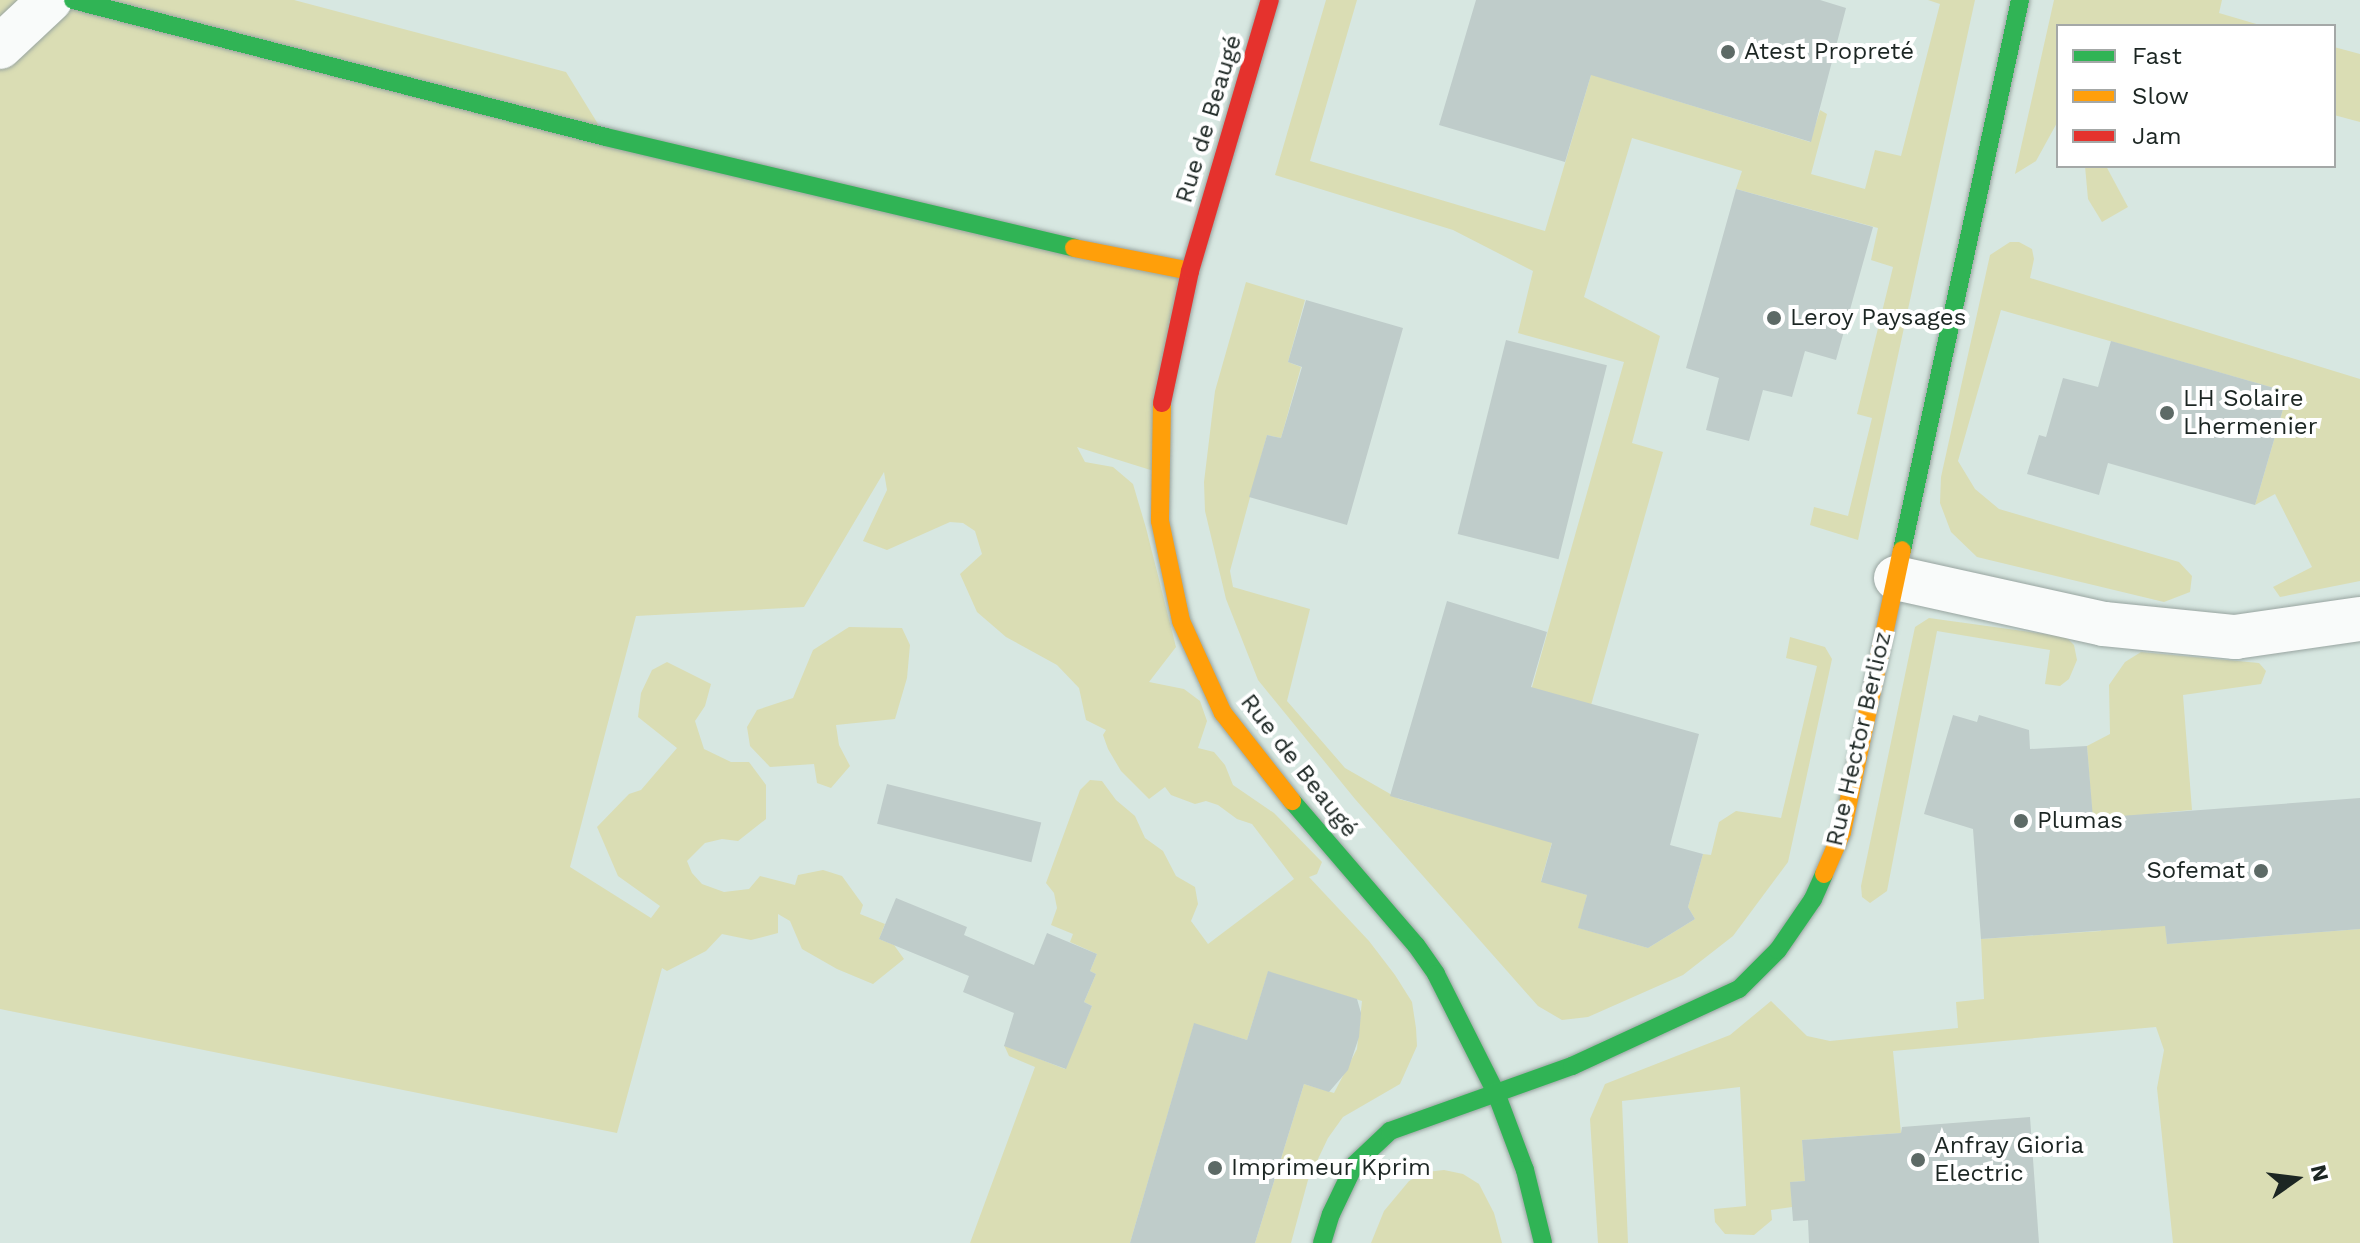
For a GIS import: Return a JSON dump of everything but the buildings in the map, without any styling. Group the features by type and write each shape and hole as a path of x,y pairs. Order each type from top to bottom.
{"street":[{"path":"0,47 50,0"},
{"path":"73,0 606,137 1050,243 1190,271"},
{"name":"Rue de Beaugé","path":"1270,0 1190,271 1167,368 1159,422 1157,472 1160,521 1181,621 1223,713 1287,795 1416,945 1436,974 1496,1093 1525,1170 1543,1243"},
{"name":"Rue Hector Berlioz","path":"1322,1243 1331,1214 1355,1164 1390,1131 1572,1066 1739,989 1778,950 1813,899 1842,832 2020,0"},
{"path":"1896,578 2104,624 2235,637 2360,619"}],"green space":[{"path":"0,0 294,0 566,72 606,137 1190,271 1157,472 1077,447 1085,462 1113,467 1133,484 1176,647 1149,682 1184,689 1200,701 1207,721 1198,748 1214,752 1225,765 1233,785 1274,813 1322,862 1317,874 1309,877 1369,941 1395,975 1412,1002 1416,1028 1417,1046 1400,1084 1343,1117 1328,1138 1308,1180 1291,1243 1255,1243 1304,1084 1334,1093 1357,1049 1362,1001 1268,972 1247,1040 1194,1024 1130,1243 970,1243 1035,1067 1009,1056 1004,1045 1065,1069 1092,1006 1084,1002 1096,974 1090,971 1097,954 1070,942 1073,934 1051,925 1057,908 1054,893 1046,883 1080,790 1090,780 1102,781 1116,800 1135,816 1145,838 1163,851 1176,876 1195,887 1198,904 1191,921 1208,944 1294,879 1252,824 1237,819 1218,805 1206,801 1195,804 1171,795 1165,787 1149,799 1121,771 1108,749 1103,735 1106,730 1086,720 1079,688 1057,665 1006,637 977,612 960,574 982,554 975,531 963,523 950,522 887,550 863,541 887,490 884,472 804,607 636,616 570,867 651,918 660,906 618,876 597,827 629,794 641,790 677,748 638,717 641,693 652,670 667,662 711,684 705,706 695,721 704,749 731,762 749,762 766,785 766,819 738,841 722,839 705,843 687,861 692,873 702,884 724,892 749,889 760,876 795,885 798,875 823,870 842,876 863,905 860,914 885,924 879,939 894,945 904,959 873,984 837,969 802,949 790,921 778,914 778,933 751,940 722,934 706,951 667,971 662,968 617,1133 0,1009"},
{"path":"1326,0 1357,0 1310,161 1545,231 1609,14 1615,82 1810,142 1820,110 1827,114 1811,174 1865,189 1875,150 1901,156 1940,4 1928,0 1975,0 1858,540 1810,525 1814,507 1848,516 1872,418 1857,414 1893,267 1871,260 1878,228 1736,189 1742,171 1632,138 1584,297 1660,336 1632,443 1663,452 1541,881 1587,895 1579,928 1648,948 1695,919 1688,907 1703,854 1711,855 1719,822 1736,811 1781,818 1817,666 1786,658 1790,637 1825,647 1832,659 1788,862 1733,936 1683,975 1588,1017 1562,1020 1538,1006 1355,799 1258,680 1226,599 1205,511 1204,482 1215,391 1246,282 1305,300 1288,362 1301,367 1281,438 1267,435 1230,571 1233,587 1310,609 1287,701 1345,768 1399,799 1493,825 1624,362 1518,333 1533,271 1453,230 1275,175"},
{"path":"2054,0 2222,0 2219,13 2256,24 2056,24 2056,125 2036,161 2015,174"},
{"path":"2336,48 2360,54 2360,122 2336,116"},
{"path":"2085,168 2107,168 2128,207 2102,222 2088,199"},
{"path":"2010,242 2019,242 2032,249 2034,259 2030,278 2360,379 2360,581 2280,597 2273,587 2312,567 2275,494 2255,505 2288,392 2001,310 1958,461 1975,489 1999,509 2179,562 2192,576 2190,592 2164,602 1977,557 1951,532 1940,503 1941,477 1990,255"},
{"path":"1929,618 2066,637 2074,645 2077,660 2069,679 2060,686 2045,684 2050,650 1937,631 1887,891 1870,903 1862,897 1861,886 1915,627"},
{"path":"849,627 902,628 910,645 907,678 895,719 836,725 839,745 850,766 831,788 817,783 814,764 770,767 750,746 747,727 757,710 793,698 813,650"},
{"path":"2141,652 2259,663 2266,671 2261,684 2183,695 2192,810 2157,813 2167,944 2360,929 2360,1243 2173,1243 2157,1088 2164,1050 2156,1027 1893,1051 1901,1133 1802,1140 1805,1181 1791,1182 1792,1207 1771,1210 1772,1220 1754,1235 1725,1234 1715,1222 1714,1209 1746,1206 1740,1087 1622,1101 1628,1243 1598,1243 1590,1119 1605,1084 1730,1035 1771,1001 1807,1036 1830,1041 1958,1028 1956,1002 1984,999 1981,939 2101,931 2087,746 2110,734 2109,685 2125,662"},
{"path":"1444,1170 1463,1174 1479,1184 1494,1213 1502,1243 1371,1243 1384,1211 1409,1181 1426,1172"}],"traffic: fast":[{"path":"73,0 606,137 1074,248"},
{"path":"1902,550 2020,0"},
{"path":"1292,801 1416,945 1436,974 1496,1093 1525,1170 1543,1243"},
{"path":"1322,1243 1331,1214 1355,1164 1390,1131 1572,1066 1739,989 1778,950 1813,899 1824,874"}],"traffic: slow":[{"path":"1074,248 1190,271"},
{"path":"1162,403 1160,521 1181,621 1223,713 1292,801"},
{"path":"1824,874 1842,832 1902,550"}],"traffic: jam":[{"path":"1162,403 1190,271 1270,0"}],"place":[{"name":"Atest Propreté","path":"1728,52"},
{"name":"Leroy Paysages","path":"1774,318"},
{"name":"LH Solaire Lhermenier","path":"2167,413"},
{"name":"Plumas","path":"2021,821"},
{"name":"Sofemat","path":"2261,871"},
{"name":"Anfray Gioria Electric","path":"1918,1160"},
{"name":"Imprimeur Kprim","path":"1215,1168"}]}
